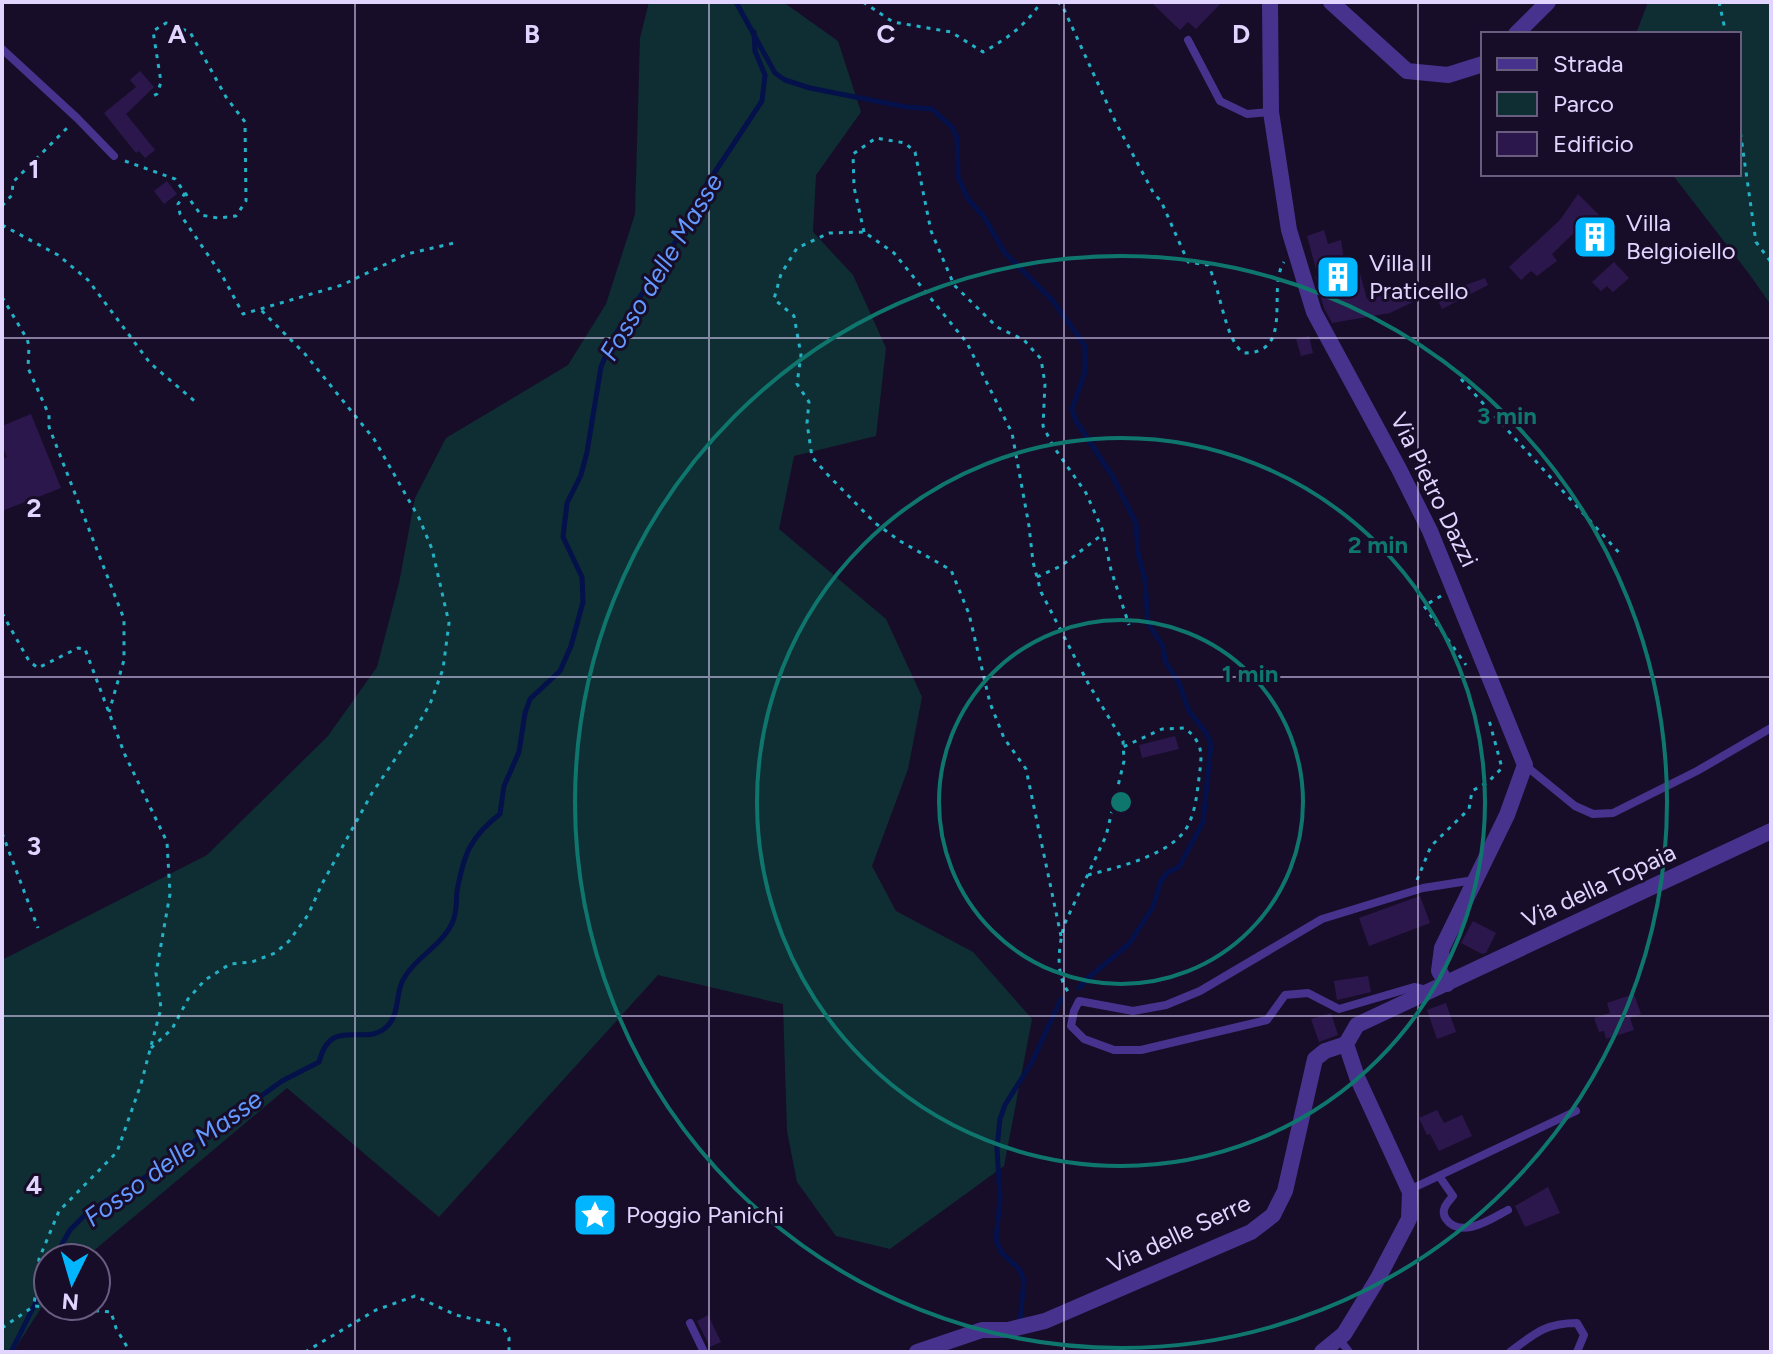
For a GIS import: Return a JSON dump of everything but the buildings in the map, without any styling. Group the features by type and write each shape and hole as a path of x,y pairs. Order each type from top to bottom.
{"street":[{"name":"Via Pietro Dazzi","path":"1270,2 1271,112 1289,230 1314,312 1399,469 1455,588 1525,765"},
{"path":"1331,2 1407,71 1448,75 1481,65"},
{"path":"1518,32 1548,2"},
{"path":"1439,987 1438,963 1442,948 1507,815 1525,765"},
{"name":"Via della Topaia","path":"1346,1044 1357,1025 1771,831"},
{"path":"1322,1352 1339,1338 1377,1280 1409,1219 1409,1190 1357,1077 1346,1044"},
{"name":"Via delle Serre","path":"917,1352 982,1330 1008,1330 1045,1321 1251,1232 1273,1215 1285,1191 1315,1059 1325,1051 1346,1044"}],"lane":[{"path":"1188,40 1220,101 1247,114 1271,112"},
{"path":"2,49 114,156"},
{"path":"1525,765 1575,806 1593,814 1613,813 1697,771 1771,728"},
{"path":"1439,987 1414,987 1339,1009 1308,993 1285,995 1267,1020 1141,1050 1114,1050 1084,1039 1071,1026 1079,1001 1133,1011 1166,1005 1200,991 1322,919 1414,891 1477,880"},
{"path":"1409,1190 1576,1111"},
{"path":"1439,1176 1453,1196 1444,1206 1443,1214 1448,1223 1461,1229 1471,1227 1508,1210"},
{"path":"690,1323 704,1352"},
{"path":"1510,1352 1540,1329 1557,1323 1577,1323 1584,1335 1577,1352"},
{"path":"1339,1338 1349,1352"}],"path":[{"path":"863,2 893,22 951,32 983,52 1005,40 1033,17 1041,2"},
{"path":"1057,2 1062,5 1122,135 1154,194 1161,201 1188,262 1208,265 1233,342 1243,353 1262,349 1272,336 1278,317 1277,274 1282,264 1296,253"},
{"path":"1719,2 1726,32"},
{"path":"114,156 175,179 201,215 218,218 236,216 246,201 245,122 226,97 190,32 166,23 153,31 161,82 157,94 153,96"},
{"path":"2,206 12,195 13,182 77,118"},
{"path":"1741,137 1756,242 1771,262"},
{"path":"864,232 854,187 853,154 876,138 905,143 915,152 931,231 954,285 997,327 1024,340 1041,359 1045,384 1043,426 1086,493 1103,534 1129,625"},
{"path":"185,193 178,204 180,214 223,277 243,314 342,285 407,254 454,243"},
{"path":"2,225 58,255 88,280 150,363 198,404"},
{"path":"1061,936 1026,769 1004,738 990,703 969,614 951,570 875,523 812,457 807,423 809,402 797,384 801,355 794,316 774,299 781,274 797,248 829,233 864,232 894,253 967,343 1012,433 1041,592 1123,741 1124,761 1106,836 1061,936 1062,979 1067,991 1079,1001"},
{"path":"2,297 27,339 28,368 49,415 49,427 124,619 124,660 109,712"},
{"path":"151,1048 172,1029 188,999 205,980 230,964 252,962 275,953 289,941 308,915 372,793 430,704 443,669 449,623 432,549 419,518 374,439 305,354 260,309"},
{"path":"1461,379 1622,556"},
{"path":"1037,577 1061,566 1103,534"},
{"path":"1455,588 1424,606 1472,674"},
{"path":"2,613 29,661 38,668 78,648 85,649 125,755 167,842 170,894 156,973 161,1008 151,1048 117,1152 59,1211 46,1242"},
{"path":"1414,891 1419,870 1431,846 1469,809 1472,791 1488,782 1502,768 1489,720"},
{"path":"1088,875 1146,857 1176,841 1189,824 1194,808 1202,757 1199,739 1185,728 1162,729 1123,747"},
{"path":"2,833 38,928"},
{"path":"305,1352 376,1310 415,1296 456,1315 503,1326 509,1338 509,1352"},
{"path":"2,1328 32,1307"},
{"path":"112,1315 130,1352"}],"green space":[{"path":"649,2 783,2 838,41 861,112 816,175 813,232 853,275 886,348 876,436 794,456 779,529 886,619 922,697 908,769 872,866 896,911 973,952 1032,1019 1004,1166 890,1249 836,1236 797,1182 787,1131 783,1004 658,975 439,1217 287,1088 104,1242 32,1242 32,1322 13,1352 2,1352 2,960 207,855 328,736 377,667 399,583 415,498 446,438 568,365 606,304 635,214 640,38"},
{"path":"1648,2 1771,2 1771,305 1674,176 1741,176 1741,32 1637,32"}],"waterway":[{"path":"736,2 775,73 785,80 906,107 932,109 952,127 957,138 958,177 968,199 984,217 1005,253 1053,301 1085,346 1085,372 1072,409 1076,421 1113,477 1136,523 1148,623 1163,646 1165,661 1179,683 1189,711 1207,734 1211,745 1203,822 1179,867 1168,872 1161,881 1153,907 1129,944 1079,988"},
{"name":"Fosso delle Masse","path":"63,1242 87,1213 170,1162 236,1107 319,1062 332,1039 341,1035 381,1031 393,1018 400,987 407,974 448,930 455,914 462,867 470,847 500,814 504,786 519,752 530,699 560,671 571,646 583,602 582,577 563,537 567,503 581,475 587,452 601,367 613,338 672,248 705,187 762,101 765,75 755,51 754,32"},
{"path":"1020,1321 1024,1280 1019,1269 1001,1252 996,1239 1000,1199 997,1148 1000,1119 1005,1105 1032,1062 1061,999"},
{"name":"Fosso delle Masse","path":"11,1352 32,1310"}],"place":[{"name":"Villa Belgioiello","path":"1595,237"},
{"name":"Villa Il Praticello","path":"1338,277"},
{"name":"Poggio Panichi","path":"595,1215"}]}
